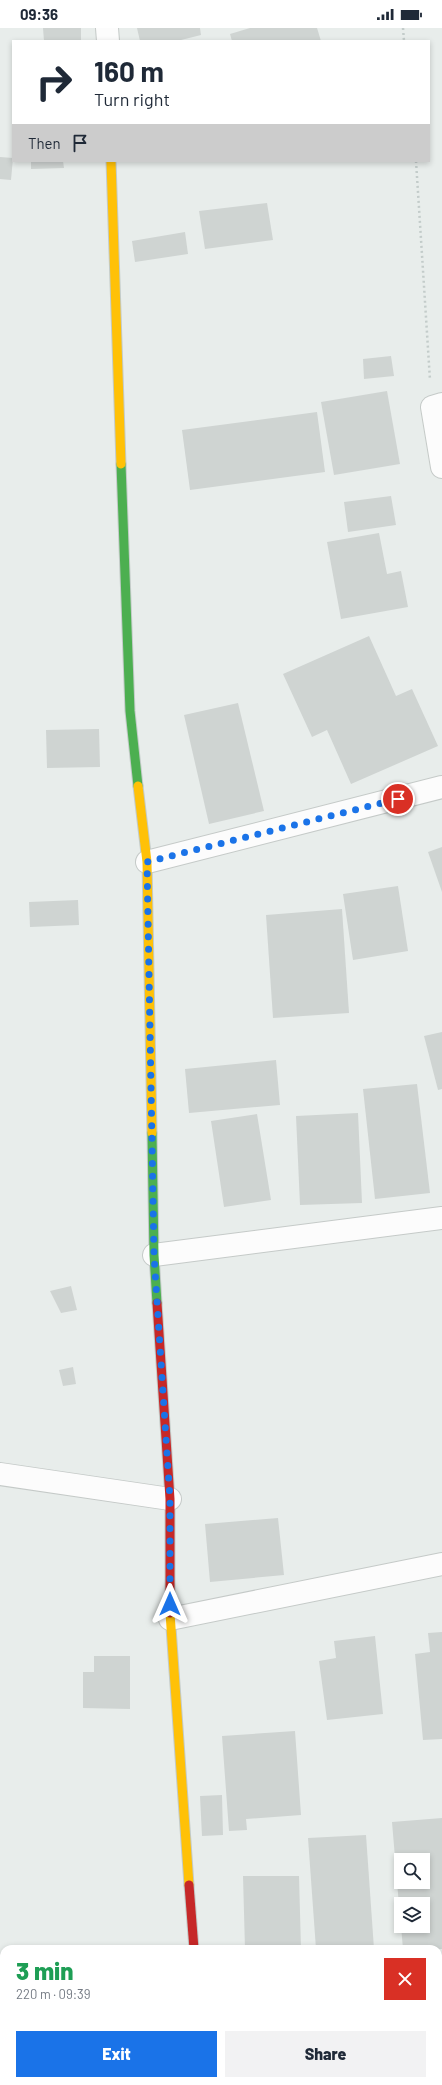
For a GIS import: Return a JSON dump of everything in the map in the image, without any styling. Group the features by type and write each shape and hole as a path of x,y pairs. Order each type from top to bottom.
{"street":[{"path":"107,28 108,40"},
{"path":"111,162 130,711 147,862 154,1255 170,1499 170,1619 194,1945"},
{"path":"437,406 442,466"},
{"path":"147,862 442,788"},
{"path":"154,1255 442,1218"},
{"path":"0,1474 170,1499"},
{"path":"170,1619 442,1564"}],"path":[{"path":"403,28 404,40"},
{"path":"416,162 437,406"}],"building":[{"path":"43,28 81,28 81,40 44,40"},
{"path":"137,28 200,28 201,35 181,40 140,40"},
{"path":"250,28 317,28 321,40 232,40 230,34"},
{"path":"0,157 12,158 11,180 0,179"},
{"path":"31,162 63,162 64,168 31,169"},
{"path":"267,203 273,240 205,249 199,211"},
{"path":"185,232 188,254 135,262 132,241"},
{"path":"391,356 394,376 364,379 363,359"},
{"path":"387,391 400,464 334,475 321,402"},
{"path":"317,412 325,472 190,490 182,430"},
{"path":"391,496 396,525 348,532 344,502"},
{"path":"379,533 387,574 401,571 408,607 341,619 327,542"},
{"path":"369,636 396,696 412,689 438,746 351,784 327,730 312,737 283,674"},
{"path":"238,703 264,811 209,824 184,715"},
{"path":"99,729 100,767 47,768 46,730"},
{"path":"442,847 442,892 428,852"},
{"path":"398,886 408,951 353,960 343,894"},
{"path":"78,900 79,925 30,927 29,902"},
{"path":"342,909 349,1013 273,1018 266,915"},
{"path":"442,1032 442,1089 438,1090 424,1036"},
{"path":"276,1060 280,1105 189,1113 185,1069"},
{"path":"417,1084 430,1193 375,1199 363,1089"},
{"path":"358,1113 362,1203 300,1205 296,1116"},
{"path":"257,1114 271,1200 224,1207 211,1121"},
{"path":"71,1286 77,1310 61,1313 50,1291"},
{"path":"73,1367 76,1384 63,1386 59,1370"},
{"path":"278,1518 284,1575 210,1582 205,1524"},
{"path":"442,1632 442,1739 423,1740 415,1654 430,1652 428,1633"},
{"path":"375,1636 383,1714 327,1720 319,1661 336,1658 334,1641"},
{"path":"94,1656 130,1656 130,1709 83,1708 83,1672 94,1672"},
{"path":"295,1731 301,1815 246,1819 247,1830 229,1831 222,1736"},
{"path":"222,1795 223,1835 202,1836 200,1796"},
{"path":"442,1818 442,1945 403,1945 402,1933 430,1933 430,1897 398,1897 398,1889 430,1889 430,1853 395,1853 392,1822"},
{"path":"366,1835 374,1945 316,1945 308,1838"},
{"path":"243,1876 299,1876 301,1945 245,1945"}],"traffic: fast":[{"path":"121,464 130,711 138,786"},
{"path":"152,1133 154,1255 157,1303"}],"traffic: slow":[{"path":"111,162 121,464"},
{"path":"138,786 147,862 152,1133"},
{"path":"170,1613 189,1885"}],"traffic: jam":[{"path":"157,1303 170,1499 170,1613"},
{"path":"189,1885 194,1945"}],"route":[{"path":"170,1604 170,1499 154,1255 147,862 398,799"}]}
